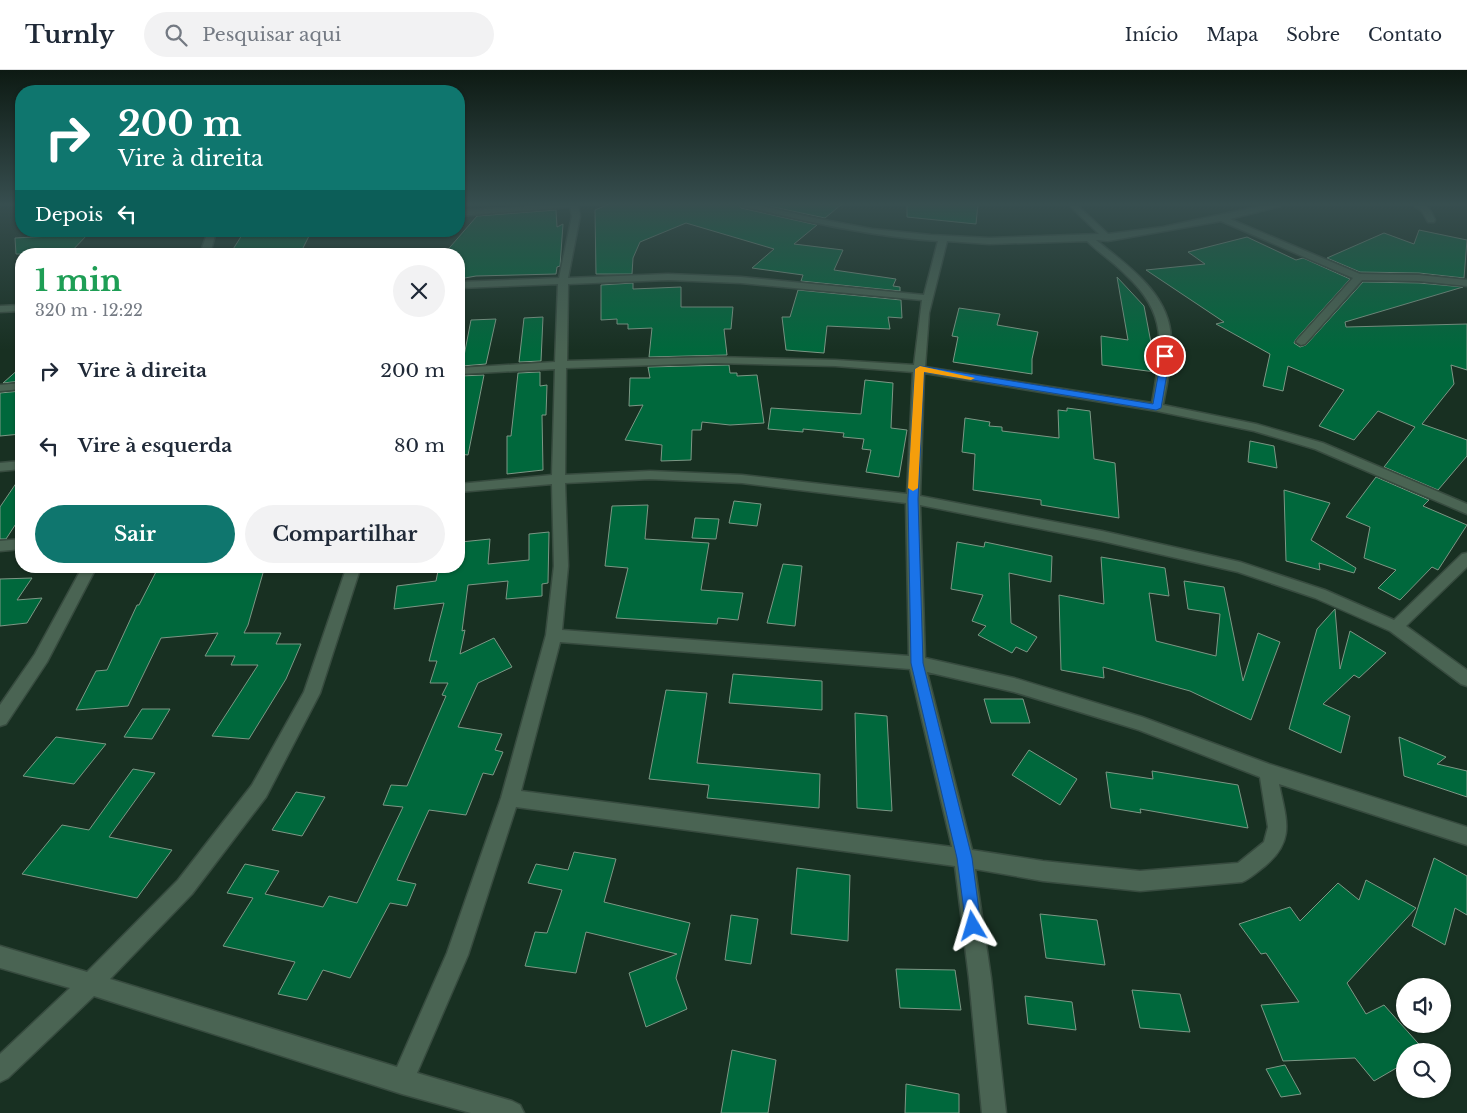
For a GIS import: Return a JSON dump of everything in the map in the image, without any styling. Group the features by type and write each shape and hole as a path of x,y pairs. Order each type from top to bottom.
{"street":[{"path":"402,1082 457,955 510,798 554,635 561,566 558,479 559,365 563,281 569,253"},
{"path":"939,253 924,314 920,369 913,499 917,663 964,858 980,978 994,1113"},
{"path":"1106,253 1151,296 1163,320 1165,356 1156,408"},
{"path":"1302,253 1359,277 1419,278 1467,283"},
{"path":"465,286 668,277 741,280 928,298"},
{"path":"1300,342 1359,277"},
{"path":"0,309 15,308"},
{"path":"465,372 559,365 715,360 835,363 920,369 1156,408 1256,428 1319,446 1467,509"},
{"path":"0,388 15,387"},
{"path":"0,466 15,465"},
{"path":"465,487 558,479 650,475 742,479 913,499 1102,536 1240,568 1320,594 1396,627 1467,679"},
{"path":"0,546 15,545"},
{"path":"1396,627 1467,558"},
{"path":"2,714 41,658 86,573"},
{"path":"0,1070 91,983 185,887 259,791 312,693 352,573"},
{"path":"554,635 917,663 1014,685 1133,722 1268,772 1467,836"},
{"path":"510,798 964,858 1043,871 1140,881 1242,872 1272,848 1278,827 1268,772"},
{"path":"0,957 91,983 402,1082 512,1113"}],"building":[{"path":"465,253 561,253 560,266 557,267 556,274 465,278"},
{"path":"596,253 635,253 632,274 596,274"},
{"path":"770,253 842,253 834,270 896,279 893,286 900,287 900,291 801,281 803,275 752,268"},
{"path":"1189,253 1280,253 1296,260 1303,258 1350,279 1296,339 1294,343 1300,347 1306,345 1363,282 1419,283 1463,287 1345,322 1346,327 1467,324 1467,370 1451,365 1454,384 1422,424 1467,440 1467,456 1438,490 1384,467 1415,427 1378,411 1354,440 1319,426 1344,390 1288,366 1283,391 1263,386 1270,354 1216,324 1224,322 1146,270 1205,264"},
{"path":"1339,253 1466,253 1464,278 1419,273 1360,272 1327,258"},
{"path":"1117,277 1144,306 1152,348 1155,349 1155,372 1102,365 1101,336 1128,340"},
{"path":"633,283 633,289 681,287 681,307 733,307 731,329 724,329 727,355 649,357 652,328 628,329 628,324 617,324 617,319 601,320 601,285"},
{"path":"798,290 901,300 902,318 888,317 890,329 827,326 824,353 786,350 782,317 790,317"},
{"path":"959,308 1000,314 997,325 1038,332 1032,359 1032,374 953,362 958,337 952,336"},
{"path":"543,317 541,361 519,362 524,318"},
{"path":"496,319 486,364 465,366 465,351 471,320"},
{"path":"729,365 730,373 737,373 737,376 757,375 764,423 730,425 702,422 701,430 692,430 691,460 661,461 662,445 625,440 643,405 629,406 630,378 650,378 648,367"},
{"path":"15,372 15,382 3,383"},
{"path":"540,372 540,386 547,385 546,415 542,415 543,470 507,474 507,436 511,436 518,373"},
{"path":"484,375 468,455 465,455 465,376"},
{"path":"865,380 893,383 891,428 907,430 899,477 866,472 871,450 862,449 864,439 843,437 844,433 803,429 803,432 768,429 771,408 861,414"},
{"path":"15,392 15,435 0,436 0,393"},
{"path":"1067,408 1090,411 1094,459 1115,463 1119,518 1041,505 1041,500 973,490 975,454 962,452 965,418 990,422 989,426 1002,427 1002,431 1059,438 1058,410 1067,411"},
{"path":"1250,441 1274,446 1277,468 1248,462"},
{"path":"1376,477 1429,500 1423,506 1467,525 1438,570 1432,567 1400,600 1378,588 1396,570 1364,558 1370,527 1346,517"},
{"path":"15,485 15,525 6,539 0,539 0,507"},
{"path":"1284,490 1330,503 1311,540 1356,568 1354,573 1319,563 1320,570 1286,561"},
{"path":"734,501 761,504 757,526 729,523"},
{"path":"648,505 645,539 709,543 701,590 743,593 738,620 718,618 717,624 616,618 628,568 605,566 612,506"},
{"path":"695,518 719,519 716,539 692,538"},
{"path":"549,532 548,583 542,584 542,596 506,599 508,581 468,585 462,631 465,630 460,654 494,638 512,667 478,683 458,727 502,734 495,750 503,752 493,775 483,773 466,815 429,810 397,880 416,884 407,906 390,903 350,978 323,970 307,1000 278,994 295,962 223,946 253,898 227,893 245,864 279,871 265,894 323,907 329,896 357,903 403,807 383,805 391,785 407,786 446,696 442,695 448,683 430,683 437,661 429,661 444,603 394,609 397,586 436,581 438,573 465,573 465,542 490,539 488,564 529,560 529,534"},
{"path":"957,542 984,547 985,542 1052,556 1051,582 1009,573 1011,623 1037,637 1027,652 1016,647 1012,653 978,635 986,626 972,621 983,595 951,589"},
{"path":"1101,557 1165,568 1169,596 1149,593 1156,641 1216,656 1220,614 1188,609 1184,581 1224,587 1243,681 1258,633 1280,642 1251,720 1190,691 1103,667 1104,678 1061,670 1059,595 1104,604"},
{"path":"783,564 802,566 795,626 767,623"},
{"path":"155,573 263,573 244,633 281,633 276,644 301,644 286,679 249,739 212,736 258,665 231,665 235,656 205,656 218,633 161,638 128,706 76,710 96,671 107,670 137,605 139,605"},
{"path":"32,578 17,600 42,598 27,623 0,626 0,579"},
{"path":"1335,609 1340,669 1350,631 1386,653 1359,678 1354,675 1323,704 1350,716 1341,753 1289,729 1317,629"},
{"path":"733,674 822,681 822,710 729,703"},
{"path":"666,690 707,693 697,763 820,774 819,808 707,798 709,785 649,779"},
{"path":"984,699 1023,699 1030,723 991,723"},
{"path":"142,709 170,709 152,739 124,737"},
{"path":"855,713 887,716 892,811 857,808"},
{"path":"56,737 106,744 74,784 23,776"},
{"path":"1399,737 1446,757 1437,764 1467,771 1467,797 1404,776"},
{"path":"1029,750 1077,779 1060,805 1012,775"},
{"path":"133,769 155,773 109,837 172,850 137,898 22,874 62,825 89,830"},
{"path":"1152,771 1238,785 1248,828 1140,809 1141,813 1111,808 1106,772 1153,779"},
{"path":"296,792 325,797 302,836 272,830"},
{"path":"574,852 616,859 604,902 690,923 676,978 687,1009 646,1027 629,973 677,954 586,932 576,973 525,966 535,932 547,933 562,890 528,883 536,864 568,870"},
{"path":"1434,858 1467,876 1467,915 1455,908 1445,945 1412,926"},
{"path":"797,868 850,875 848,941 791,934"},
{"path":"1366,880 1416,908 1347,983 1366,1014 1384,1005 1396,1018 1396,1033 1409,1033 1418,1043 1396,1043 1396,1068 1374,1081 1355,1058 1283,1061 1261,1005 1299,1002 1266,953 1261,954 1239,924 1290,907 1300,921 1338,883 1359,900"},
{"path":"1040,914 1097,920 1105,965 1046,958"},
{"path":"731,915 758,919 751,964 725,960"},
{"path":"896,969 955,970 961,1010 900,1008"},
{"path":"1132,990 1180,994 1190,1032 1140,1028"},
{"path":"1025,996 1072,1002 1076,1030 1028,1024"},
{"path":"732,1050 776,1060 768,1113 721,1113"},
{"path":"1285,1065 1301,1094 1281,1097 1266,1069"},
{"path":"906,1084 959,1094 959,1113 905,1113"}],"slow traffic":[{"path":"913,488 920,369 971,378"}],"route":[{"path":"973,926 964,858 917,663 913,499 920,369 1156,408 1165,356"}]}
